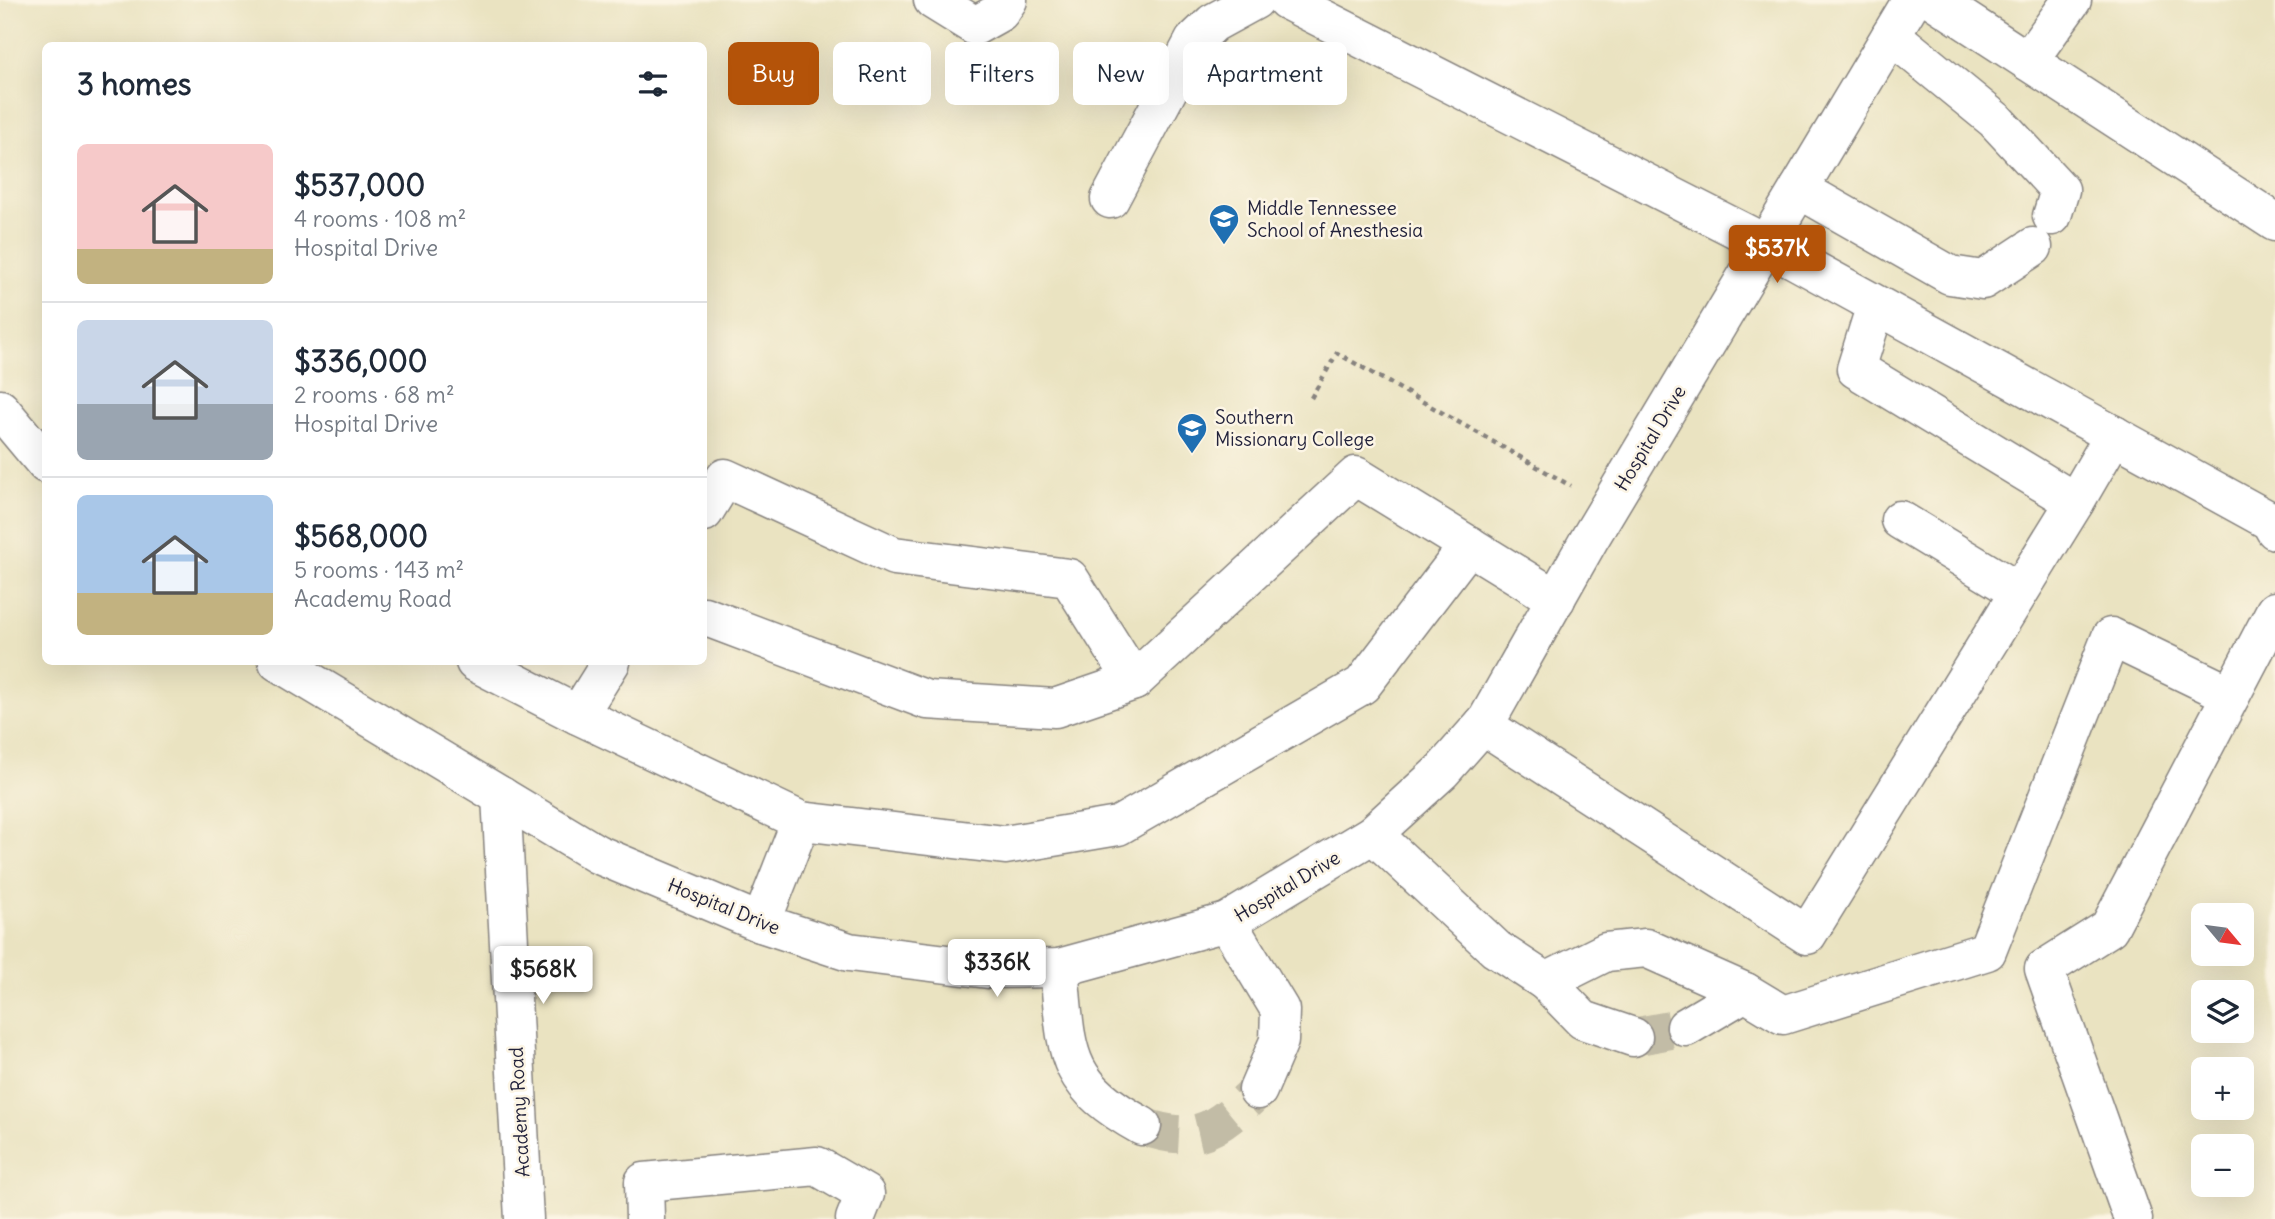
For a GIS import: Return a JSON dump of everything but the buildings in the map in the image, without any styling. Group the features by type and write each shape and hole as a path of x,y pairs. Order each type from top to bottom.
{"street":[{"path":"933,0 975,26 1000,12 1008,0"},
{"path":"1111,200 1194,41 1213,23 1255,0"},
{"path":"1286,0 1766,244 2270,521 2275,530"},
{"name":"Hospital Drive","path":"283,665 597,854 761,923 849,952 988,969 1059,968 1227,922 1373,834 1442,771 1483,725 1912,0"},
{"path":"1934,0 2275,222"},
{"path":"2028,61 2073,0"},
{"path":"1799,189 1950,275 1983,280 2042,231 2060,190 1995,120 1891,35"},
{"path":"1876,304 1856,369 2075,502"},
{"path":"0,409 42,459"},
{"path":"1483,725 1807,934 2114,435"},
{"path":"707,618 926,701 1055,708 1134,681 1356,476 1556,599"},
{"path":"707,507 725,478 894,556 1069,578 1134,681"},
{"path":"1900,520 2019,592"},
{"path":"481,665 578,715 801,821 1005,845 1118,826 1362,685 1469,545"},
{"path":"1546,982 1606,953 1646,948 1745,992 1783,1015 1987,951 2044,969 2109,928 2275,611"},
{"path":"1987,951 2111,637 2231,695"},
{"path":"578,715 609,665"},
{"name":"Academy Road","path":"501,796 524,1219"},
{"path":"761,923 801,821"},
{"path":"1373,834 1496,949 1546,982 1583,1020 1633,1037"},
{"path":"1227,922 1280,1010 1279,1041 1258,1090"},
{"path":"1059,968 1071,1059 1081,1080 1097,1098 1142,1126"},
{"path":"2044,969 2133,1219"},
{"path":"1686,1027 1745,992"},
{"path":"645,1219 644,1182 817,1166 865,1194 855,1219"}],"path":[{"path":"1311,398 1337,353 1571,486"}],"tunnel":[{"path":"1633,1037 1686,1027"},
{"path":"1142,1126 1178,1134 1193,1134 1206,1130 1231,1115 1258,1090"}],"place":[{"name":"Middle Tennessee School of Anesthesia","path":"1224,246"},
{"name":"Southern Missionary College","path":"1192,455"}]}
